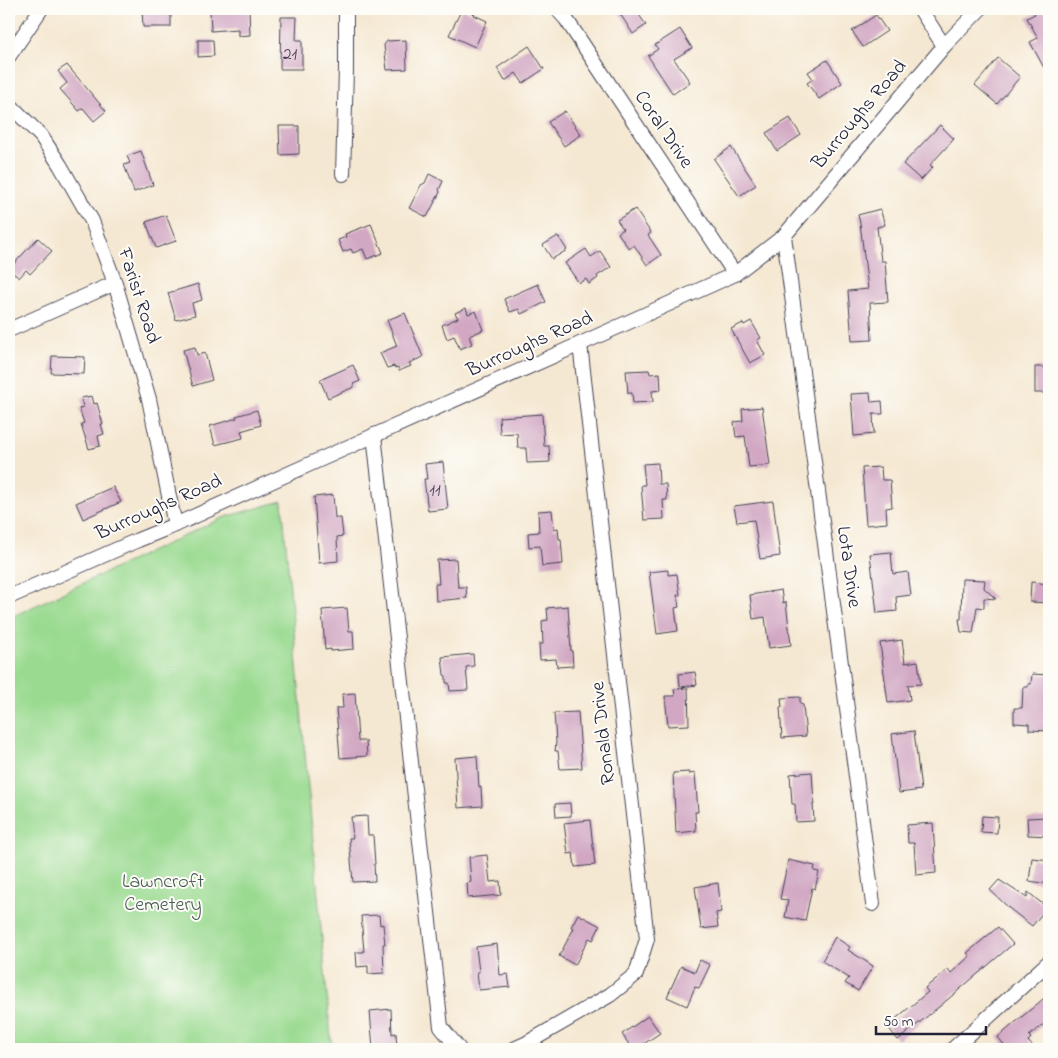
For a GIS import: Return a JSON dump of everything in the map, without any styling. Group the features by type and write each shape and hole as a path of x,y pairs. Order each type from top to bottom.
{"street":[{"path":"9,56 41,9"},
{"path":"342,174 346,9"},
{"name":"Coral Drive","path":"558,9 735,274"},
{"path":"920,9 944,46"},
{"name":"Burroughs Road","path":"9,596 175,525 735,274 784,236 944,46 980,9"},
{"name":"Farist Road","path":"9,104 41,136 92,220 115,283 149,399 175,525"},
{"name":"Lota Drive","path":"784,236 873,904"},
{"path":"9,330 115,283"},
{"name":"Ronald Drive","path":"514,1049 610,995 636,974 647,938 580,344"},
{"path":"374,435 441,1027 459,1049"},
{"path":"953,1049 1049,962"}],"green space":[{"name":"Lawncroft Cemetery","path":"282,501 332,1049 9,1049 9,618 222,518"}],"building":[{"path":"142,9 171,9 171,27 143,27"},
{"path":"210,9 249,9 250,35 238,36 238,29 211,31"},
{"path":"462,9 487,21 475,47 449,35"},
{"path":"617,9 635,9 646,25 633,34"},
{"path":"1032,9 1049,9 1049,77 1030,42 1038,38 1027,18 1035,14"},
{"path":"876,15 887,31 863,47 852,31"},
{"path":"281,17 297,17 296,40 302,40 302,69 280,69"},
{"path":"680,29 692,48 674,59 690,82 673,94 648,56 658,49 655,45"},
{"path":"198,40 213,40 214,56 198,57"},
{"path":"406,40 407,69 387,70 384,45 387,41"},
{"path":"529,46 544,69 523,83 516,73 505,81 497,68"},
{"path":"998,58 1020,77 997,104 975,85"},
{"path":"827,60 842,83 819,99 807,83 813,79 808,72"},
{"path":"67,65 106,111 94,121 83,108 79,111 60,89 67,83 58,71"},
{"path":"565,111 581,135 564,146 548,122"},
{"path":"790,118 801,135 777,151 766,133"},
{"path":"940,125 954,139 930,165 933,167 921,180 903,164"},
{"path":"279,126 299,126 299,154 280,155"},
{"path":"731,147 756,185 739,196 714,159"},
{"path":"141,151 153,185 134,192 124,165 130,163 127,156"},
{"path":"429,174 443,181 440,192 427,217 409,208"},
{"path":"635,209 651,233 648,235 661,255 647,265 634,245 629,249 618,233 623,229 617,220"},
{"path":"880,209 885,225 877,227 881,261 885,261 888,302 870,303 872,340 852,341 848,291 868,289 858,215"},
{"path":"166,215 176,241 156,248 146,222"},
{"path":"371,224 383,253 367,259 363,249 353,253 351,249 343,252 338,240 346,237 345,234"},
{"path":"558,236 567,250 552,259 543,245"},
{"path":"38,238 52,251 30,274 26,270 19,278 9,269"},
{"path":"586,249 591,257 600,251 611,267 589,284 586,279 579,283 565,263"},
{"path":"198,284 202,300 192,303 195,315 176,320 168,293"},
{"path":"538,284 546,302 521,314 519,309 510,312 504,299"},
{"path":"466,308 468,314 476,311 483,330 469,336 472,344 460,349 454,336 447,339 442,325 458,318 455,313"},
{"path":"405,313 423,357 409,363 411,366 399,371 398,367 395,368 394,366 387,368 380,353 397,346 387,320"},
{"path":"751,321 761,338 757,340 765,355 750,363 731,329"},
{"path":"195,347 197,355 205,353 212,380 193,386 183,350"},
{"path":"52,356 85,357 84,374 51,373"},
{"path":"353,365 360,381 353,384 354,387 328,398 320,380"},
{"path":"1035,367 1049,367 1049,393 1035,393"},
{"path":"649,370 650,374 660,373 661,390 652,391 653,402 633,403 632,393 628,393 626,371"},
{"path":"870,393 871,402 882,401 883,414 873,414 874,434 854,436 851,394"},
{"path":"92,396 94,404 97,403 104,434 98,436 100,446 89,449 81,424 84,423 79,408 83,407 81,398"},
{"path":"762,407 770,465 749,467 745,436 736,437 734,422 743,421 742,409"},
{"path":"257,410 261,425 241,431 243,438 215,445 210,426"},
{"path":"542,414 544,446 549,446 550,462 527,463 526,448 518,448 517,433 500,434 499,417"},
{"path":"443,462 448,509 428,511 424,479 427,479 425,464"},
{"path":"658,463 659,484 666,484 667,500 663,500 664,519 644,520 641,485 645,485 643,464"},
{"path":"881,467 882,480 890,480 892,507 886,508 887,523 866,525 862,468"},
{"path":"113,487 121,502 83,519 76,503"},
{"path":"333,495 335,518 341,518 343,536 337,537 338,561 319,563 314,497"},
{"path":"773,501 780,556 760,559 754,520 737,522 734,506"},
{"path":"552,510 554,529 558,528 559,539 561,539 563,564 542,566 540,546 529,547 528,533 539,532 538,511"},
{"path":"891,552 893,574 908,572 911,595 896,597 897,611 877,613 870,554"},
{"path":"456,559 458,587 466,587 467,598 436,601 435,584 439,584 437,560"},
{"path":"668,570 668,575 677,574 680,595 677,595 679,607 675,608 678,631 657,634 649,572"},
{"path":"962,579 985,580 984,588 996,599 984,598 984,608 977,607 973,633 961,632 959,619 961,619"},
{"path":"1031,582 1049,584 1049,603 1030,602"},
{"path":"781,590 783,603 786,602 791,645 769,648 765,617 753,619 750,595"},
{"path":"568,606 573,666 557,667 556,659 540,660 539,644 543,644 542,621 548,620 547,608"},
{"path":"347,608 349,631 353,631 354,649 325,650 322,610"},
{"path":"902,640 905,663 918,661 921,684 908,685 910,700 888,703 880,643"},
{"path":"473,654 474,666 466,667 468,690 450,691 449,683 446,683 446,676 444,675 442,657"},
{"path":"695,672 697,685 680,687 679,674"},
{"path":"1032,674 1049,675 1049,731 1029,730 1029,724 1014,723 1014,708 1022,708 1023,687 1028,687 1028,684 1031,684"},
{"path":"688,688 689,725 668,726 665,696 675,696 674,689"},
{"path":"355,693 358,741 366,741 367,756 340,758 336,708 343,708 342,694"},
{"path":"800,697 800,703 803,705 806,736 782,738 781,698"},
{"path":"578,712 582,768 560,769 558,751 555,751 554,713"},
{"path":"914,731 921,790 899,793 892,734"},
{"path":"477,756 482,806 458,808 455,758"},
{"path":"689,772 689,774 695,773 698,812 695,812 696,831 676,833 673,773"},
{"path":"812,772 814,821 796,822 795,804 792,804 790,774"},
{"path":"570,803 571,816 556,817 555,804"},
{"path":"367,816 368,835 373,835 375,881 353,882 349,838 353,838 351,817"},
{"path":"982,816 998,817 997,833 981,832"},
{"path":"1049,817 1049,836 1028,835 1027,818"},
{"path":"590,820 595,865 575,867 573,853 568,854 564,823"},
{"path":"933,823 936,873 916,875 914,843 908,843 907,825"},
{"path":"487,855 490,882 500,881 501,895 468,898 467,883 471,882 469,857"},
{"path":"1032,858 1049,860 1049,884 1029,881"},
{"path":"788,860 815,866 814,871 819,872 815,889 812,888 805,921 785,917 788,900 780,899"},
{"path":"999,880 1027,898 1028,892 1045,906 1043,908 1045,910 1032,926 990,890"},
{"path":"718,883 721,912 716,913 718,927 701,929 695,887"},
{"path":"578,914 600,926 593,940 589,938 575,965 559,956 574,928 571,927"},
{"path":"379,915 380,925 383,924 385,944 383,944 384,973 368,974 368,966 357,967 356,952 364,952 361,916"},
{"path":"998,927 1013,944 898,1040 887,1026 928,992 925,988 948,969 951,973 970,956 967,953"},
{"path":"835,937 850,947 848,950 873,966 858,991 845,983 849,978 822,961"},
{"path":"497,944 500,975 508,974 510,987 479,990 476,947"},
{"path":"700,960 710,965 699,988 695,987 687,1006 667,997 681,966 695,972"},
{"path":"1049,994 1049,1020 1029,1036 1031,1038 1028,1041 1035,1049 1007,1049 998,1037"},
{"path":"391,1009 392,1034 396,1033 397,1049 373,1049 370,1011"},
{"path":"648,1016 660,1033 636,1049 632,1049 622,1034"}]}
